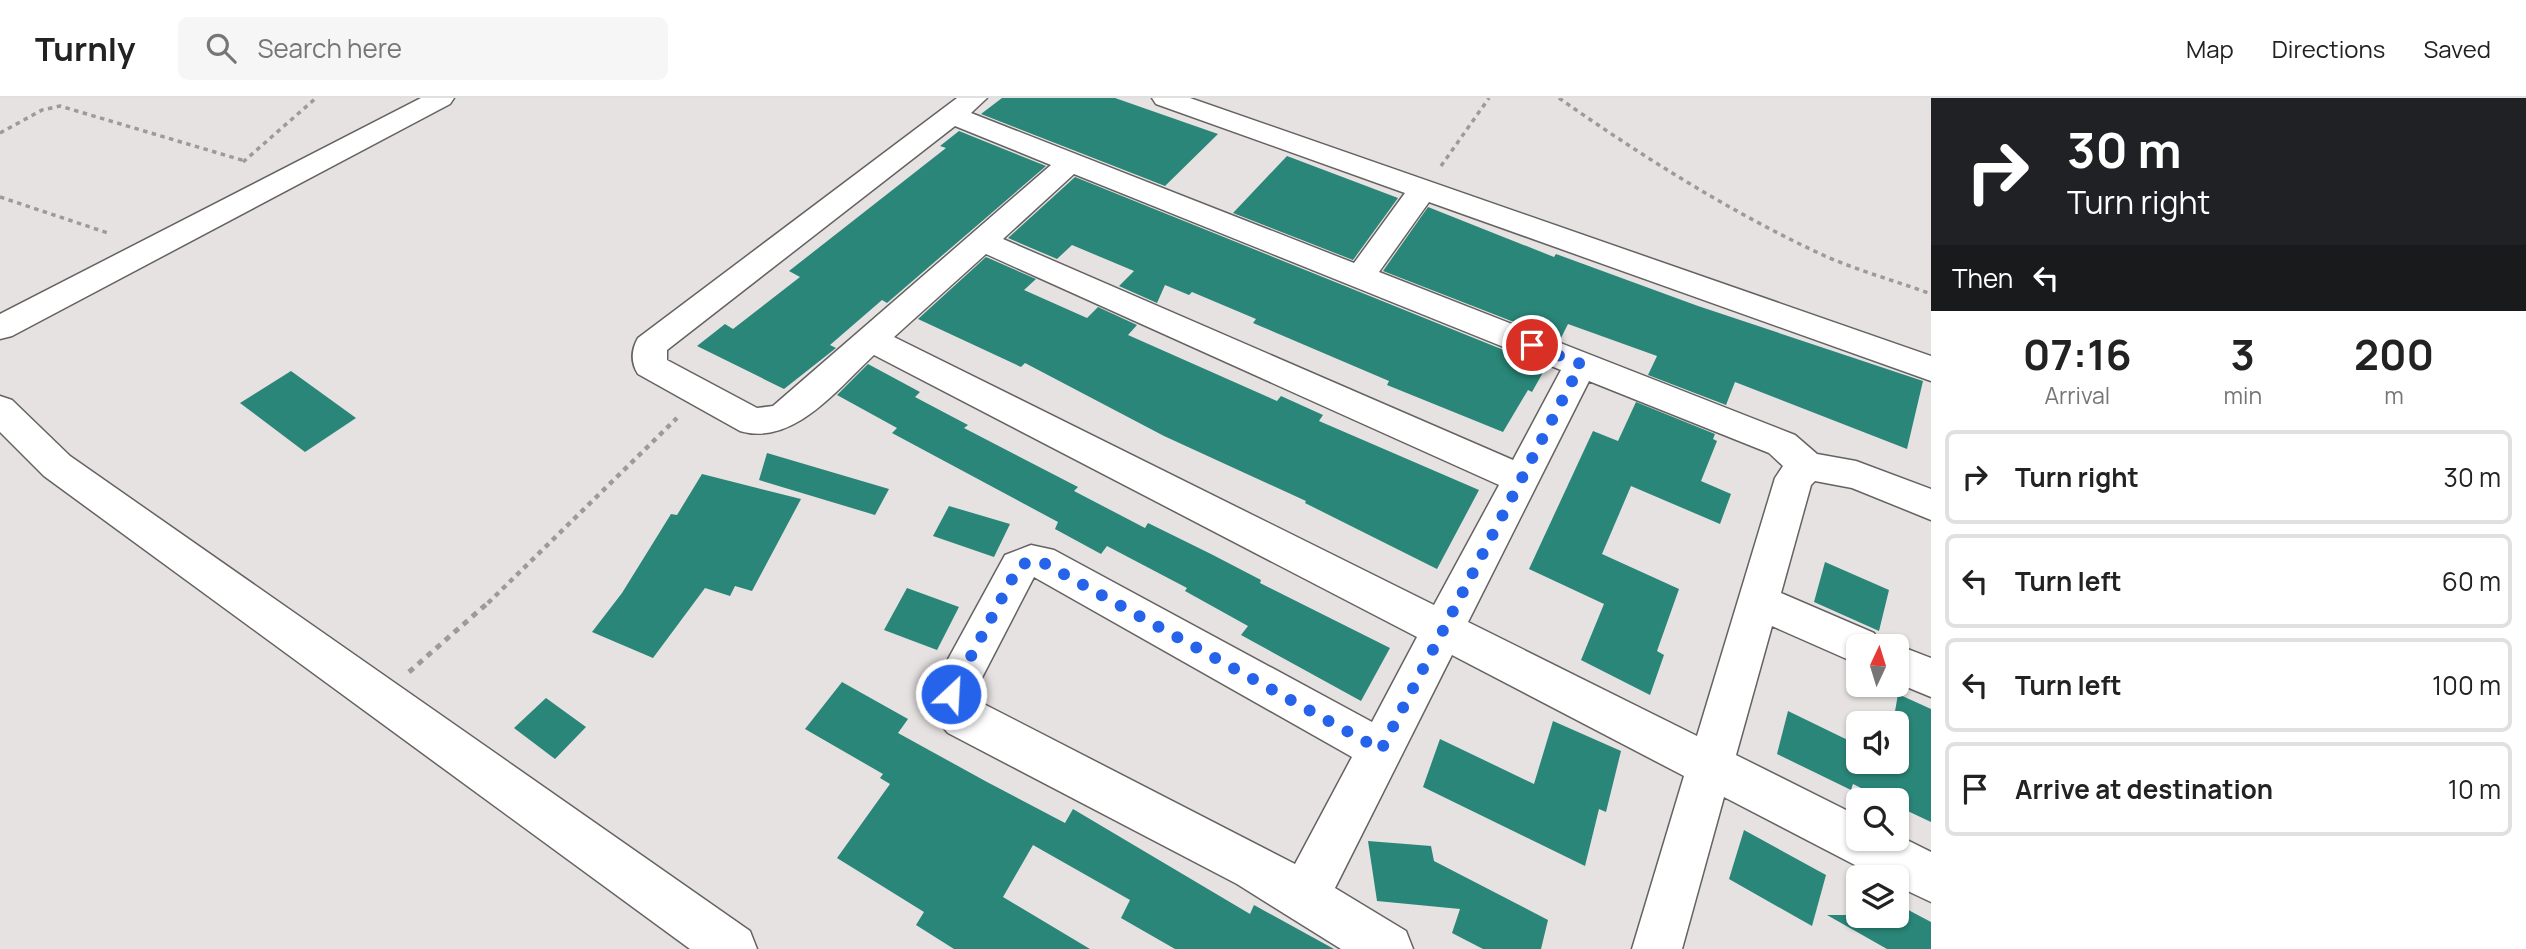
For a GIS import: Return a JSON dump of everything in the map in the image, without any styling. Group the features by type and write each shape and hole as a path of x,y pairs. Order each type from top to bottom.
{"street":[{"path":"0,328 441,98"},
{"path":"1165,98 1931,369"},
{"path":"1073,161 783,417 753,422 650,366 650,346 962,107 1073,161 1782,444 1808,467"},
{"path":"1360,276 1424,188"},
{"path":"982,241 1521,479"},
{"path":"871,339 1931,878"},
{"path":"1304,897 1581,364"},
{"path":"0,409 39,451 57,466 379,699 732,949"},
{"path":"1657,949 1791,484 1798,474 1808,467 1832,467 1855,472 1930,501"},
{"path":"1381,750 1040,561 1019,566 954,684 951,702 964,719 1254,867 1388,949"},
{"path":"1758,601 1846,640"},
{"path":"1909,668 1931,678"}],"path":[{"path":"1424,188 1489,98"},
{"path":"1559,98 1632,149 1775,231 1835,260 1931,294"},
{"path":"0,133 42,110 60,106 245,160"},
{"path":"0,197 155,248"},
{"path":"379,699 508,586 680,415 705,395"}],"building":[{"path":"1002,98 1115,98 1218,134 1165,186 981,114"},
{"path":"959,131 1046,166 887,303 882,300 830,345 836,348 784,389 697,346 725,324 733,329 800,277 789,271 946,148 940,146"},
{"path":"1287,156 1398,198 1353,260 1233,213"},
{"path":"1075,177 1546,367 1532,392 1528,390 1503,432 1387,385 1389,381 1253,323 1256,319 1192,292 1189,295 1165,285 1157,303 1119,286 1134,271 1072,245 1057,259 1008,238"},
{"path":"1428,207 1554,257 1556,254 1698,306 1923,381 1907,449 1735,382 1726,405 1648,375 1657,356 1568,324 1560,340 1383,271"},
{"path":"986,257 1036,279 1024,290 1087,318 1098,307 1137,325 1128,335 1277,401 1281,396 1323,415 1319,421 1479,490 1437,569 1305,503 1306,501 1164,436 1025,363 1021,367 918,319"},
{"path":"868,364 920,392 915,397 968,425 964,428 1078,487 1074,491 1145,528 1148,523 1211,554 1261,580 1260,583 1390,648 1361,701 1241,635 1248,626 1185,591 1187,588 1107,546 1101,554 1055,529 1058,522 892,433 897,428 837,395"},
{"path":"291,371 356,418 305,452 240,403"},
{"path":"1636,402 1715,434 1713,439 1717,441 1701,481 1731,494 1720,524 1631,486 1602,554 1679,589 1657,651 1664,655 1650,695 1581,660 1604,604 1529,569 1593,431 1618,441"},
{"path":"767,453 889,489 875,515 759,480"},
{"path":"702,474 801,499 752,591 735,586 730,596 705,588 653,658 592,632 622,593 671,514 677,515"},
{"path":"949,506 1010,524 994,557 933,536"},
{"path":"1825,562 1889,590 1879,631 1814,602"},
{"path":"907,588 959,607 937,650 884,630"},
{"path":"842,682 908,719 898,733 987,782 1065,823 1073,809 1250,914 1254,905 1334,949 1175,949 1121,918 1130,900 1033,845 1003,897 1090,949 954,949 916,925 924,912 837,858 890,784 880,778 883,774 805,729"},
{"path":"1897,697 1905,697 1931,709 1931,822 1909,812 1909,788 1861,788 1853,784 1852,788 1847,788 1777,754 1788,711 1846,739 1846,774 1909,774 1909,711 1895,711"},
{"path":"546,698 586,727 555,759 514,728"},
{"path":"1553,721 1621,751 1606,812 1599,809 1585,866 1423,787 1440,739 1534,784"},
{"path":"1744,830 1826,875 1812,926 1729,879"},
{"path":"1368,841 1431,846 1434,861 1548,920 1541,949 1483,949 1452,933 1460,909 1377,901"},
{"path":"1909,910 1931,922 1931,949 1887,949 1850,928 1909,928"},
{"path":"1827,915 1846,915 1846,926"}],"route":[{"path":"951,694 1019,566 1040,561 1381,750 1581,364 1532,345"}]}
